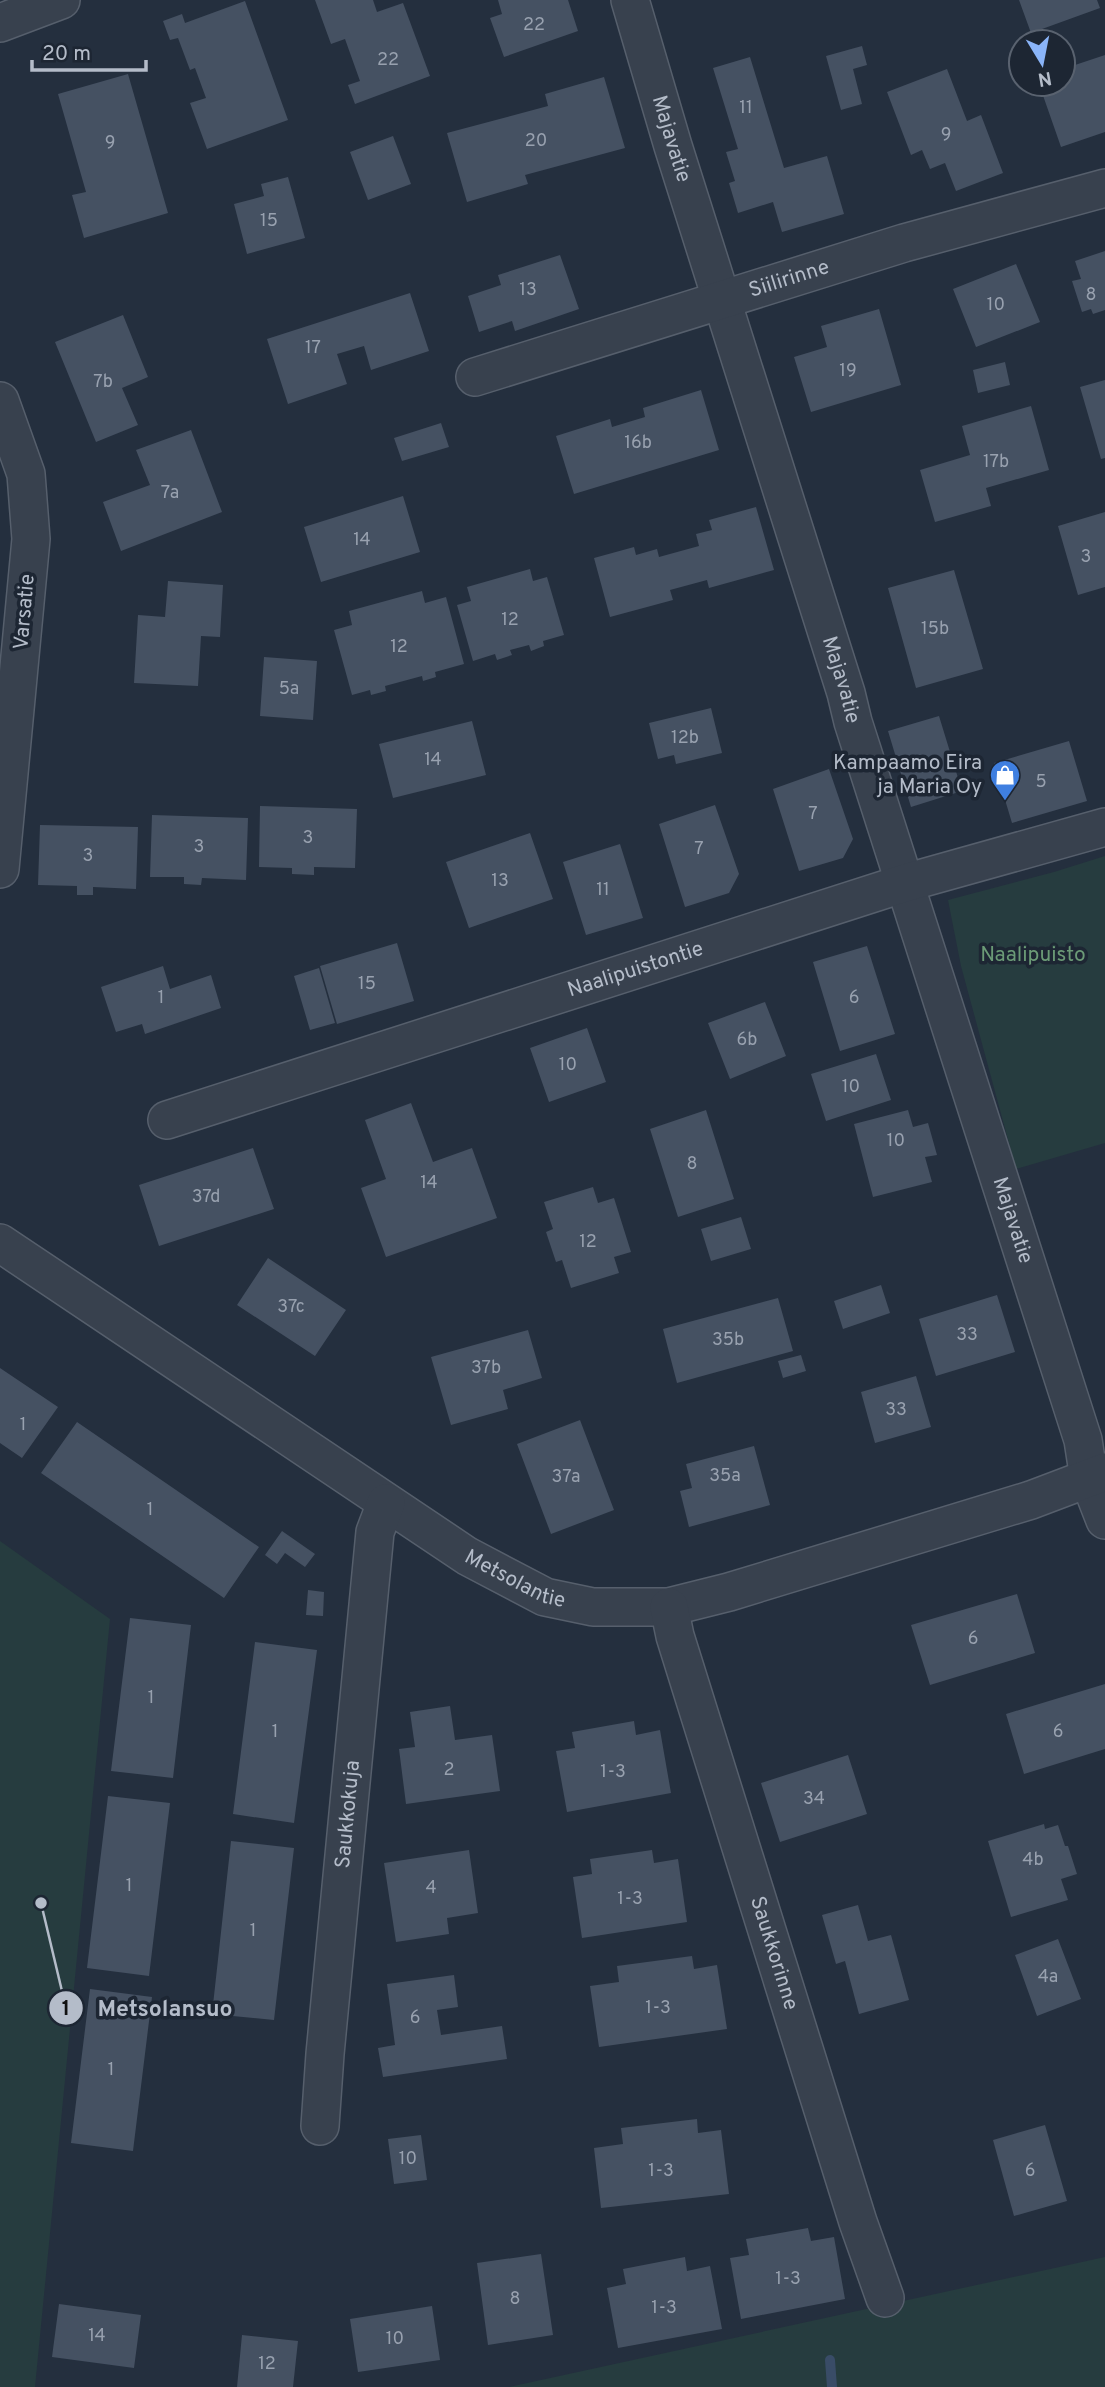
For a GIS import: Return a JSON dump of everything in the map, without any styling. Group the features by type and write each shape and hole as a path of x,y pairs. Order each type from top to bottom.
{"street":[{"path":"0,23 61,0"},
{"name":"Majavatie","path":"630,0 788,504 853,722 1083,1440 1097,1475 1105,1520"},
{"name":"Siilirinne","path":"475,377 904,243 1105,188"},
{"name":"Varsatie","path":"0,401 26,474 32,539 0,869"},
{"name":"Naalipuistontie","path":"167,1120 905,883 1001,873 1105,827"},
{"name":"Metsolantie","path":"0,1243 467,1556 545,1597 593,1607 669,1607 729,1592 1031,1500 1097,1475"},
{"name":"Saukkokuja","path":"320,2126 375,1532 386,1503"},
{"name":"Saukkorinne","path":"669,1607 675,1636 858,2222 885,2298"}],"green space":[{"name":"Naalipuisto","path":"1105,856 1105,1143 1016,1169 961,966 948,900"},
{"path":"0,1541 110,1619 35,2387 0,2387"},
{"path":"1105,2257 1105,2387 509,2387"}],"building":[{"path":"315,0 373,0 377,12 403,3 430,76 355,104 348,85 360,81 345,39 331,44"},
{"path":"498,0 568,0 578,31 504,57 490,18 502,14"},
{"path":"1019,0 1097,0 1100,8 1045,28 1029,28"},
{"path":"245,1 288,120 207,149 190,103 206,98 195,68 190,70 178,38 170,40 163,21 182,14 185,23"},
{"path":"862,46 867,65 853,69 862,104 841,110 826,56"},
{"path":"1105,55 1105,132 1061,147 1044,98 1077,98 1077,64"},
{"path":"750,57 784,168 827,156 844,214 782,232 773,202 738,213 729,183 735,181 726,152 738,149 713,68"},
{"path":"947,69 967,121 981,115 1003,173 956,191 945,163 930,169 922,150 911,155 887,92"},
{"path":"128,74 168,213 84,238 72,195 86,192 58,94"},
{"path":"604,77 625,148 525,175 528,184 467,202 447,133 548,106 545,94"},
{"path":"393,136 411,184 368,200 350,152"},
{"path":"288,177 305,238 247,254 234,204 264,196 261,184"},
{"path":"1105,251 1105,310 1093,314 1091,309 1082,312 1072,281 1081,279 1075,261"},
{"path":"560,255 579,309 515,331 512,321 479,332 468,296 501,285 498,275"},
{"path":"1016,264 1040,322 976,347 953,289"},
{"path":"410,293 429,351 371,370 364,346 337,354 347,384 288,404 267,339"},
{"path":"879,309 901,385 811,412 794,357 827,347 821,326"},
{"path":"123,315 148,377 122,388 138,425 96,442 55,342"},
{"path":"1005,362 1010,385 978,393 973,370"},
{"path":"1105,380 1105,458 1101,459 1080,387"},
{"path":"701,390 719,450 574,494 556,436 610,419 612,427 645,417 643,408"},
{"path":"1031,406 1049,470 986,488 991,506 935,522 920,470 970,455 962,426"},
{"path":"441,423 449,447 402,461 394,438"},
{"path":"191,430 222,512 121,551 103,502 150,485 136,450"},
{"path":"403,496 420,552 321,582 304,527"},
{"path":"756,507 774,570 709,588 707,580 670,590 673,600 610,617 594,558 634,547 636,555 657,549 659,557 699,546 696,534 712,530 709,520"},
{"path":"1105,512 1105,587 1078,595 1058,526"},
{"path":"530,569 533,581 547,577 564,635 543,641 544,646 531,651 529,645 510,650 512,655 497,660 495,654 473,661 457,605 471,601 467,587"},
{"path":"954,570 983,669 916,688 888,588"},
{"path":"168,581 223,585 220,637 201,636 198,686 134,683 138,615 165,617"},
{"path":"422,591 425,603 446,597 464,664 435,672 436,677 423,681 422,676 385,686 386,691 371,695 370,690 352,695 334,630 352,625 349,611"},
{"path":"264,657 317,661 313,720 260,716"},
{"path":"711,708 722,753 676,764 674,755 658,759 649,723"},
{"path":"939,716 962,791 911,807 888,731"},
{"path":"472,721 486,775 393,798 379,744"},
{"path":"1069,741 1087,801 1012,823 994,763"},
{"path":"829,769 853,839 843,858 799,871 773,789"},
{"path":"715,805 739,874 729,893 685,907 659,824"},
{"path":"260,806 357,809 355,868 314,867 314,875 292,874 292,868 259,867"},
{"path":"152,815 248,818 246,880 202,878 201,885 184,884 184,877 150,877"},
{"path":"40,825 138,827 136,889 93,887 93,895 77,895 77,886 38,885"},
{"path":"530,833 553,899 469,928 446,862"},
{"path":"620,844 643,918 586,935 563,862"},
{"path":"397,943 414,1001 337,1024 320,966"},
{"path":"867,946 895,1034 840,1051 813,962"},
{"path":"163,966 170,989 211,975 221,1008 145,1034 142,1024 116,1032 101,987"},
{"path":"319,968 335,1023 310,1030 294,976"},
{"path":"765,1002 786,1056 730,1079 708,1023"},
{"path":"587,1028 606,1082 549,1102 530,1048"},
{"path":"876,1054 891,1100 826,1121 811,1074"},
{"path":"411,1103 433,1162 472,1148 497,1218 386,1257 361,1188 386,1179 365,1120"},
{"path":"706,1110 734,1199 678,1217 650,1129"},
{"path":"908,1110 913,1127 928,1123 937,1155 925,1157 932,1182 873,1197 854,1124"},
{"path":"253,1148 274,1209 159,1246 139,1185"},
{"path":"593,1187 598,1203 614,1198 631,1252 614,1257 619,1273 571,1288 562,1260 556,1262 546,1232 553,1229 544,1202"},
{"path":"741,1217 751,1249 711,1261 701,1229"},
{"path":"268,1258 346,1310 315,1356 237,1305"},
{"path":"881,1285 890,1313 843,1329 834,1301"},
{"path":"997,1295 1015,1352 936,1376 919,1319"},
{"path":"778,1298 793,1351 677,1383 663,1329"},
{"path":"528,1330 542,1378 503,1390 508,1409 451,1425 431,1357"},
{"path":"801,1355 806,1371 783,1378 778,1361"},
{"path":"0,1368 58,1407 22,1458 0,1443"},
{"path":"916,1376 931,1427 875,1443 861,1392"},
{"path":"580,1420 614,1510 551,1534 517,1444"},
{"path":"77,1422 259,1547 224,1598 41,1473"},
{"path":"754,1446 770,1505 689,1527 680,1491 692,1488 686,1464"},
{"path":"282,1531 315,1554 305,1567 285,1553 277,1564 265,1555"},
{"path":"308,1590 324,1592 323,1616 306,1615"},
{"path":"1017,1594 1035,1653 930,1685 911,1625"},
{"path":"130,1618 191,1625 173,1778 111,1771"},
{"path":"255,1642 317,1650 294,1823 233,1814"},
{"path":"1105,1684 1105,1749 1024,1774 1006,1714"},
{"path":"450,1706 455,1740 492,1735 500,1791 406,1804 399,1749 415,1747 410,1712"},
{"path":"634,1721 636,1735 660,1730 671,1793 567,1812 556,1751 575,1748 572,1732"},
{"path":"848,1755 867,1814 780,1842 761,1783"},
{"path":"108,1796 170,1803 149,1976 87,1968"},
{"path":"1044,1824 1045,1829 1058,1825 1077,1874 1061,1879 1068,1900 1011,1917 988,1841"},
{"path":"231,1841 294,1848 274,2020 212,2014"},
{"path":"469,1850 478,1913 447,1918 449,1934 396,1942 384,1863"},
{"path":"652,1850 654,1863 678,1859 687,1922 582,1938 573,1877 592,1874 590,1859"},
{"path":"858,1905 868,1941 891,1935 909,2000 859,2014 845,1961 836,1964 822,1915"},
{"path":"1058,1939 1081,1999 1037,2016 1015,1955"},
{"path":"692,1956 694,1969 717,1965 727,2029 599,2047 590,1986 619,1982 617,1966"},
{"path":"454,1975 458,2007 437,2010 441,2035 502,2026 507,2059 383,2077 378,2048 395,2045 387,1984"},
{"path":"90,1989 152,1997 133,2151 71,2143"},
{"path":"697,2119 698,2133 721,2130 729,2194 601,2208 594,2148 623,2144 621,2128"},
{"path":"1045,2125 1067,2201 1014,2216 993,2140"},
{"path":"421,2135 427,2180 394,2184 388,2139"},
{"path":"808,2228 811,2241 834,2237 845,2299 741,2319 730,2258 749,2255 746,2239"},
{"path":"541,2254 553,2335 488,2345 477,2263"},
{"path":"685,2257 687,2271 710,2266 722,2329 618,2348 607,2288 626,2284 623,2269"},
{"path":"59,2304 141,2315 134,2368 52,2357"},
{"path":"432,2306 440,2360 358,2372 350,2319"},
{"path":"242,2335 298,2341 293,2387 237,2387"}],"waterway":[{"path":"830,2360 832,2387"}],"place":[{"name":"Kampaamo Eira ja Maria Oy","path":"1005,802"},
{"name":"Metsolansuo","path":"41,1903"}]}
